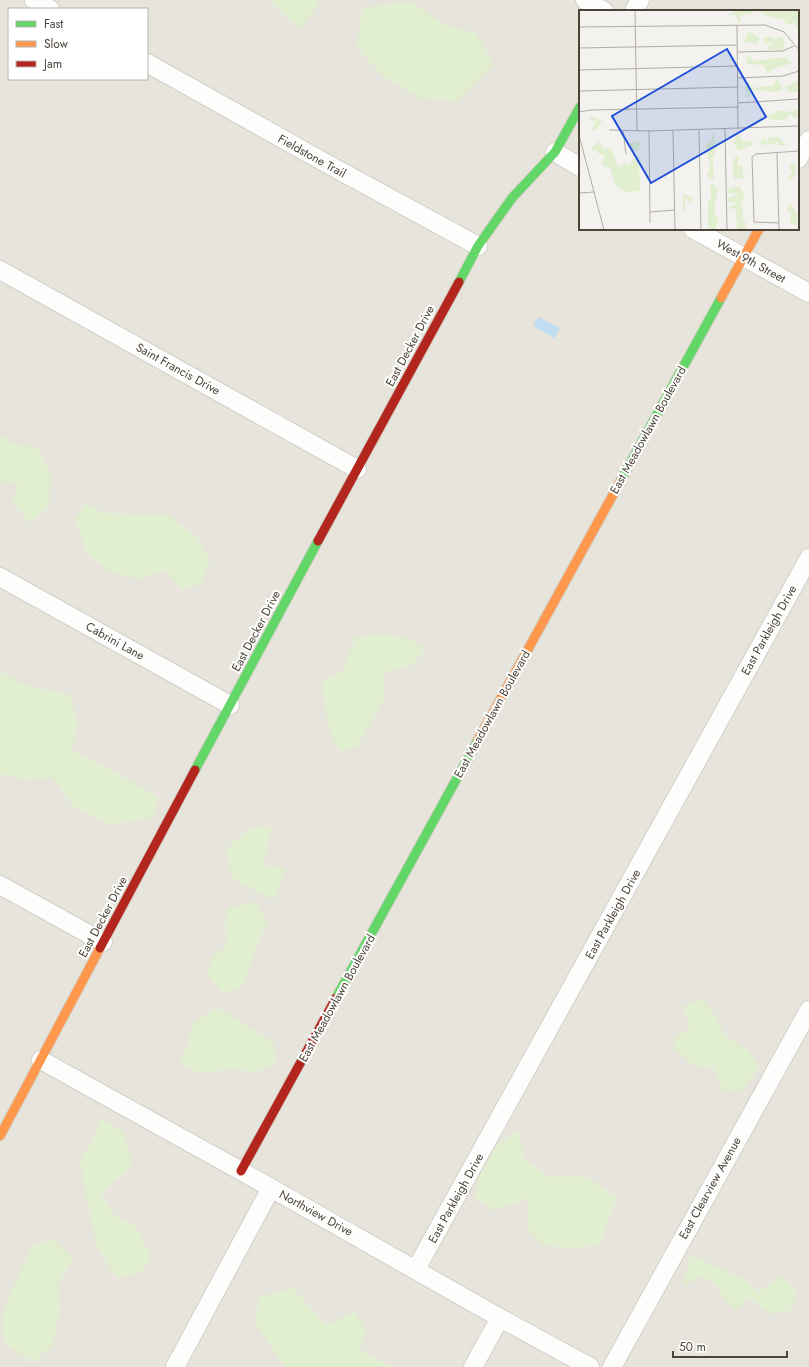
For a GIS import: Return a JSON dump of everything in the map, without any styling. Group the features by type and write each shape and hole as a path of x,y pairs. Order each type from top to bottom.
{"street":[{"path":"34,0 48,8"},
{"path":"584,0 602,10"},
{"path":"635,10 640,0"},
{"name":"Fieldstone Trail","path":"148,65 315,158 478,246"},
{"name":"East Decker Drive","path":"0,1136 230,705 478,246 512,198 555,152 579,109"},
{"path":"799,157 809,140"},
{"path":"555,152 579,166"},
{"name":"West 9th Street","path":"695,230 809,293"},
{"name":"East Meadowlawn Boulevard","path":"241,1171 758,230"},
{"name":"Saint Francis Drive","path":"0,270 357,469"},
{"name":"East Parkleigh Drive","path":"416,1270 809,558"},
{"name":"Cabrini Lane","path":"0,578 230,705"},
{"path":"0,885 103,942"},
{"name":"East Clearview Avenue","path":"612,1367 809,1010"},
{"name":"Northview Drive","path":"41,1060 590,1367"},
{"path":"175,1367 271,1188"},
{"path":"474,1367 500,1318"}],"shaded area":[{"path":"0,0 809,0 809,1367 0,1367"}],"green space":[{"path":"269,0 317,0 318,6 299,29"},
{"path":"410,1 444,25 476,33 493,64 456,101 419,98 383,76 357,48 362,8"},
{"path":"0,435 15,444 37,448 50,472 49,506 30,523 13,503 17,484 0,481"},
{"path":"85,504 104,513 167,514 198,538 210,562 202,583 182,590 164,570 138,579 108,571 86,552 75,520"},
{"path":"383,634 409,639 425,649 413,665 384,672 384,699 357,747 340,751 329,730 321,682 343,670 356,637"},
{"path":"0,671 25,685 70,695 77,722 72,751 112,770 158,797 153,817 110,825 72,805 52,777 29,780 0,774"},
{"path":"271,826 264,865 285,869 280,887 273,900 233,879 226,849 249,829"},
{"path":"255,902 267,922 255,950 245,984 225,994 206,974 213,957 227,945 225,925 228,908"},
{"path":"701,998 715,1015 724,1034 748,1051 760,1066 743,1090 724,1091 714,1068 694,1066 674,1048 677,1037 690,1029 683,1007"},
{"path":"216,1007 273,1042 276,1063 255,1073 231,1068 215,1072 197,1072 179,1064 188,1045 192,1025"},
{"path":"100,1119 124,1132 132,1165 101,1194 114,1214 136,1227 151,1257 142,1272 117,1278 97,1247 80,1161 93,1139"},
{"path":"519,1129 523,1157 548,1177 587,1177 617,1197 600,1245 574,1248 545,1246 527,1228 528,1199 494,1211 475,1198 478,1177 496,1147"},
{"path":"52,1239 74,1259 57,1284 60,1309 52,1346 33,1362 4,1343 2,1318 13,1288 32,1246"},
{"path":"690,1255 742,1278 759,1292 781,1276 797,1292 790,1311 771,1314 750,1298 736,1310 726,1301 716,1284 700,1277 683,1286"},
{"path":"293,1288 326,1325 355,1312 366,1330 360,1350 392,1367 284,1366 254,1322 260,1297"}],"water":[{"path":"538,317 560,328 554,338 533,326"}],"traffic: fast":[{"path":"459,282 478,246 512,198 555,152 579,109"},
{"path":"620,482 721,298"},
{"path":"195,770 318,541"},
{"path":"336,998 478,740"}],"traffic: slow":[{"path":"721,298 758,230"},
{"path":"478,740 620,482"},
{"path":"0,1136 100,948"}],"traffic: jam":[{"path":"318,541 459,282"},
{"path":"100,948 195,770"},
{"path":"241,1171 336,998"}]}
